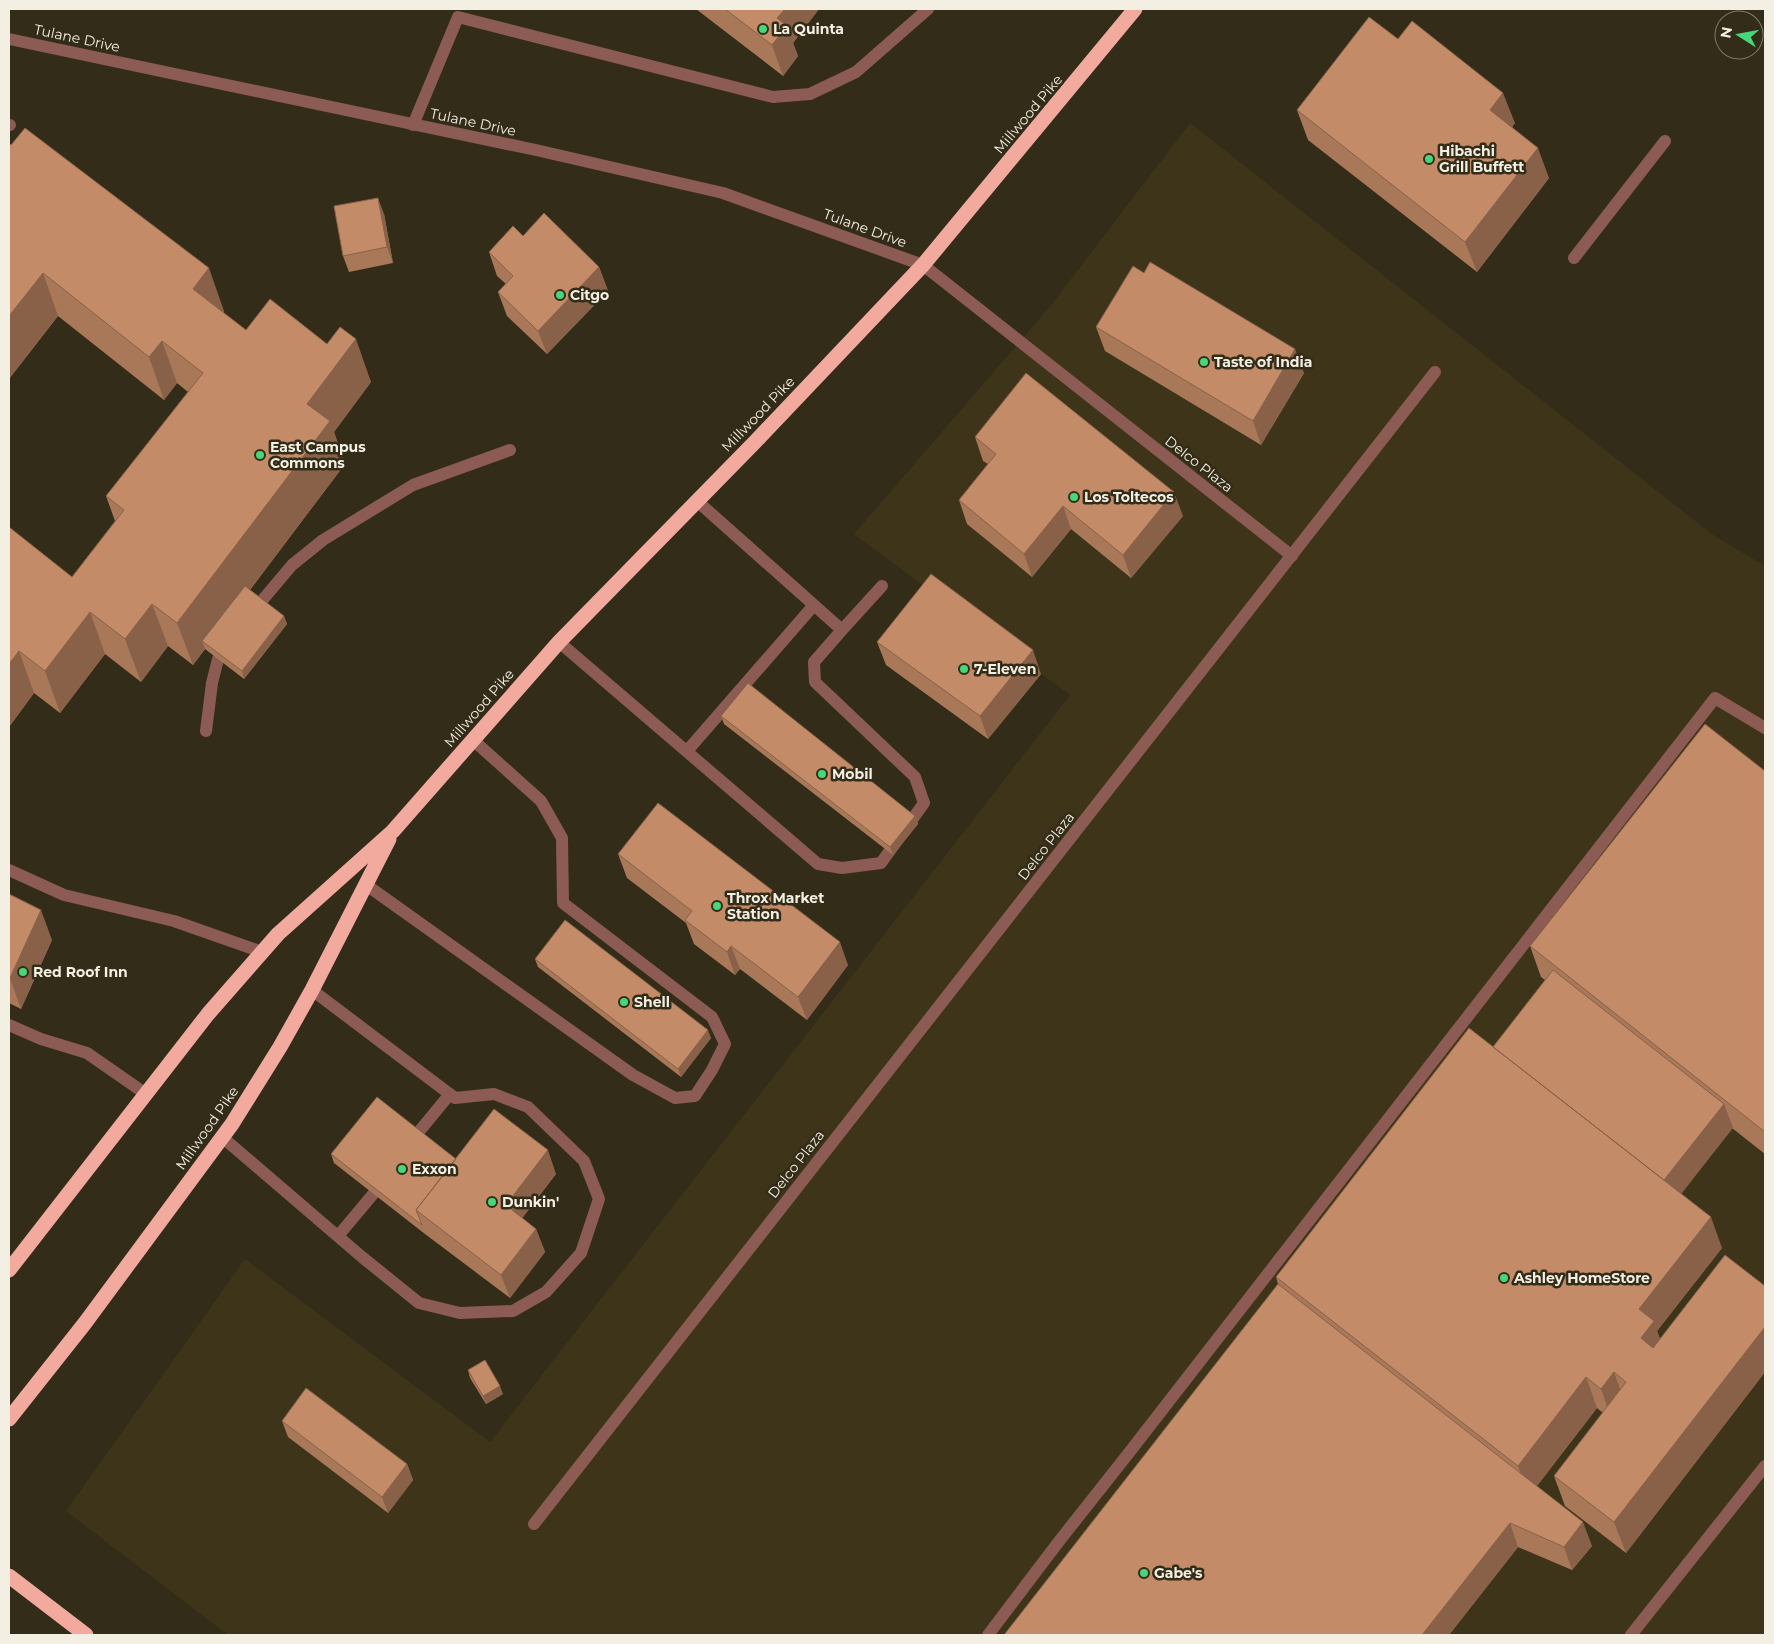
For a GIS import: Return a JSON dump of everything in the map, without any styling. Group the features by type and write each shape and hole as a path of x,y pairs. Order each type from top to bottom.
{"highway":[{"name":"Millwood Pike","path":"9,1270 208,1014 278,934 393,831 559,642 923,265 1135,9"},
{"name":"Millwood Pike","path":"9,1419 85,1323 222,1137 280,1047 312,990 393,831"},
{"path":"9,1576 86,1635"}],"street":[{"path":"413,125 458,17 773,97 810,94 856,72 928,9"},
{"name":"Tulane Drive","path":"9,39 536,150 723,193 923,265"},
{"path":"1574,258 1665,142"},
{"name":"Delco Plaza","path":"534,1524 1292,556 923,265"},
{"path":"1292,556 1435,372"},
{"path":"260,604 292,565 323,540 413,485 510,450"},
{"path":"697,501 842,630"},
{"path":"559,642 818,864 842,868 881,863 924,803 915,777 815,682 814,662 882,586"},
{"path":"687,751 814,605"},
{"path":"206,731 212,683 218,659"},
{"path":"988,1635 1715,698 1765,728"},
{"path":"365,884 633,1075 675,1098 694,1096 712,1070 724,1044 712,1017 563,903 562,838 541,801 473,740"},
{"path":"9,870 64,895 174,921 262,952"},
{"path":"222,1137 419,1303 460,1312 513,1311 546,1292 581,1253 599,1199 584,1161 528,1106 494,1094 454,1098 312,990"},
{"path":"9,1025 41,1039 87,1053 146,1094"},
{"path":"417,1134 450,1094"},
{"path":"338,1236 374,1193"},
{"path":"1632,1635 1765,1466"}],"shaded area":[{"path":"1190,123 1713,535 1765,566 1765,1635 228,1635 66,1511 245,1259 490,1442 1070,695 854,534 1048,309"}],"building":[{"path":"725,9 785,9 777,18 787,26 772,45"},
{"name":"Hibachi Grill Buffett","path":"1369,17 1398,39 1412,21 1503,93 1490,110 1538,148 1465,242 1297,110"},
{"name":"East Campus Commons","path":"25,128 209,268 193,289 246,330 270,299 327,344 340,327 356,339 307,404 330,421 177,623 152,604 125,639 90,612 45,671 19,651 9,664 9,527 72,577 124,510 106,496 203,373 162,341 149,357 43,273 9,316 9,144 11,145"},
{"path":"378,198 387,247 343,256 334,206"},
{"name":"Citgo","path":"544,213 599,267 538,331 498,292 513,276 489,252 513,226 523,236"},
{"name":"Taste of India","path":"1150,262 1295,349 1253,421 1096,327 1133,266 1144,273"},
{"name":"Los Toltecos","path":"1026,373 1174,492 1123,555 1063,506 1024,554 959,500 996,454 975,437"},
{"name":"7-Eleven","path":"931,574 1033,650 980,716 877,642"},
{"path":"245,586 284,616 242,671 202,641"},
{"name":"Mobil","path":"748,683 915,816 890,847 721,716"},
{"path":"1705,724 1765,771 1765,1132 1530,946"},
{"name":"Throx Market Station","path":"658,803 840,942 798,997 731,946 727,952 685,920 692,911 618,854"},
{"path":"9,894 41,910 10,978 9,978"},
{"name":"Shell","path":"565,920 708,1030 678,1069 535,959"},
{"path":"1553,970 1724,1104 1664,1180 1493,1047"},
{"name":"Ashley HomeStore","path":"1469,1028 1711,1217 1639,1309 1654,1321 1641,1338 1653,1348 1725,1255 1765,1286 1765,1327 1614,1522 1554,1476 1626,1382 1614,1372 1601,1389 1586,1377 1518,1466 1276,1277"},
{"name":"Exxon","path":"377,1097 456,1159 416,1210 422,1225 331,1154"},
{"name":"Dunkin'","path":"494,1109 548,1150 506,1205 536,1229 501,1275 416,1210"},
{"path":"1278,1284 1583,1522 1564,1547 1510,1523 1422,1635 1004,1635"},
{"path":"485,1360 500,1386 483,1396 468,1370"},
{"path":"306,1388 407,1464 382,1497 282,1421"}],"place":[{"name":"La Quinta","path":"763,29"},
{"name":"Hibachi Grill Buffett","path":"1429,159"},
{"name":"Citgo","path":"560,295"},
{"name":"Taste of India","path":"1204,362"},
{"name":"East Campus Commons","path":"260,455"},
{"name":"Los Toltecos","path":"1074,497"},
{"name":"7-Eleven","path":"964,669"},
{"name":"Mobil","path":"822,774"},
{"name":"Throx Market Station","path":"717,906"},
{"name":"Red Roof Inn","path":"23,972"},
{"name":"Shell","path":"624,1002"},
{"name":"Exxon","path":"402,1169"},
{"name":"Dunkin'","path":"492,1202"},
{"name":"Ashley HomeStore","path":"1504,1278"},
{"name":"Gabe's","path":"1144,1573"}]}
